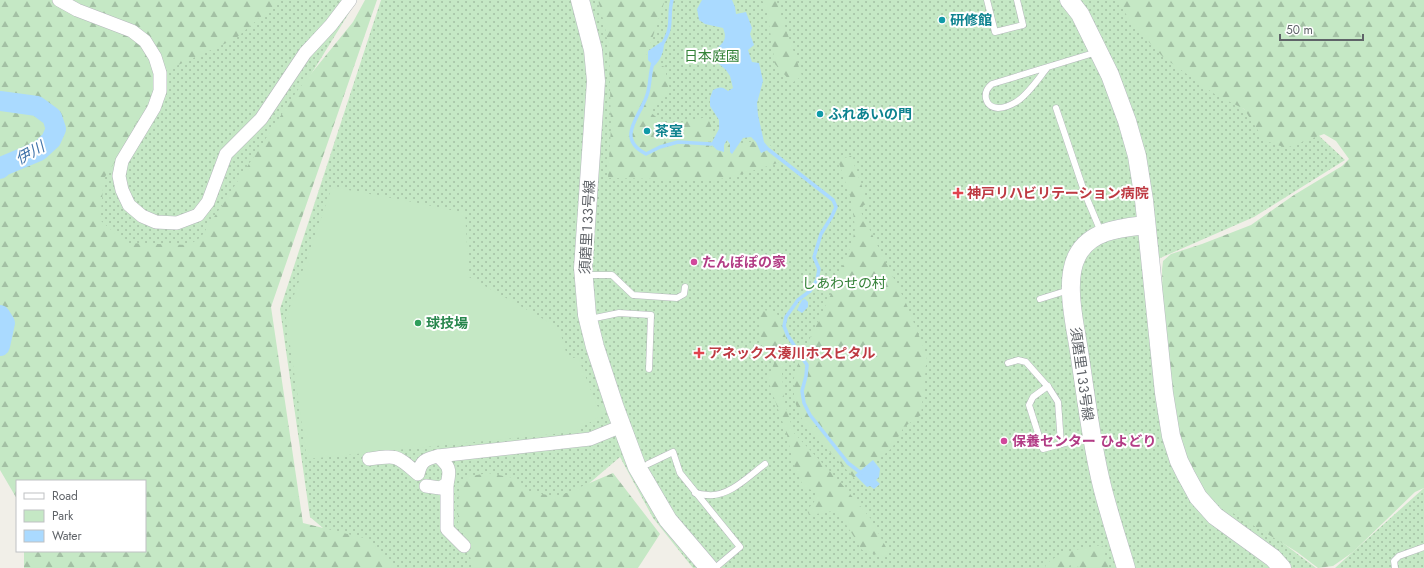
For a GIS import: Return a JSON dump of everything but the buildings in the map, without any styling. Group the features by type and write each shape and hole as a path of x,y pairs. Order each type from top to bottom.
{"street":[{"path":"59,0 77,10 132,31 145,41 155,57 160,72 160,92 154,108 122,161 119,176 122,190 129,205 142,216 156,222 177,223 198,215 208,202 226,154 261,119 305,53 331,25 350,0"},
{"name":"須磨里１３３号線","path":"580,0 593,50 596,81 583,268 588,319 595,347 622,426 644,466 668,520 709,568"},
{"path":"1069,0 1080,14 1099,52 1127,121 1137,156 1144,200 1164,393 1171,436 1179,461 1198,496 1215,516 1273,558 1282,568"},
{"name":"須磨里１３３号線","path":"1126,568 1102,486 1092,436 1072,305 1072,268 1077,254 1088,241 1117,228 1146,225"},
{"path":"421,480 420,466 427,458 590,439 622,426"},
{"path":"369,459 391,456 401,459 421,480 440,488 447,484"},
{"path":"438,456 446,464 450,473 447,484 447,529 464,546"}],"lane":[{"path":"987,0 995,32 1023,25 1017,0"},
{"path":"1047,68 1021,99 1015,103 1000,108 990,106 988,103 985,94 987,88 992,84 1099,52"},
{"path":"1056,108 1085,194 1102,234"},
{"path":"584,275 612,275 633,295 677,298 684,294 685,287"},
{"path":"1040,298 1071,290"},
{"path":"588,319 619,313 651,315 649,369"},
{"path":"1008,363 1018,360 1026,362 1048,386 1058,402 1061,444"},
{"path":"1048,386 1033,397 1030,405 1043,449 1092,436"},
{"path":"644,466 673,452 680,474 740,547 715,568"},
{"path":"696,493 709,496 722,494 765,464"},
{"path":"1395,568 1394,561 1399,556 1424,547"}],"green space":[{"path":"0,0 357,0 193,265 72,244"},
{"path":"0,0 277,0 278,2 235,39 165,71 110,170 104,178 100,220 126,243 189,245 201,237 297,91 353,22 365,0 377,0 271,307 303,523 368,539 396,568 24,568 24,552 146,552 146,480 16,480 16,497 0,470"},
{"name":"しあわせの村","path":"381,0 1121,0 1132,17 1273,133 1316,133 1345,160 1254,217 1158,259 1191,435 1209,487 1316,568 693,568 653,518 620,457 490,568 370,568 310,517 280,309"},
{"path":"598,0 665,0 645,60 665,67 669,93 650,112 666,125 708,117 713,132 709,147 767,140 781,162 732,177 714,180 608,178 611,127 609,49"},
{"path":"762,0 776,0 802,76 792,83 775,64 767,11"},
{"path":"1117,0 1424,0 1424,488 1415,492 1353,552 1333,566 1318,568 1297,552 1228,510 1204,491 1190,465 1177,430 1163,302 1162,270 1163,261 1171,254 1251,225 1294,195 1342,166 1349,159 1336,141 1324,134 1286,148 1269,142 1263,138 1244,109 1216,95 1163,57 1133,25"},
{"path":"851,156 868,203 859,208 906,303 927,356 921,415 904,427 892,448 855,479 805,425 794,399 794,378 799,361 833,290 852,243 855,229 852,202 838,160"},
{"name":"球技場","path":"332,187 465,213 469,277 559,328 568,359 578,357 597,406 609,411 574,432 307,459 286,318"},
{"path":"760,310 776,311 787,341 782,372 784,401 794,433 840,482 871,519 889,553 881,556 862,550 837,511 809,515 807,510 814,502 817,493 803,486 793,462 787,435 768,380 774,363 761,344"},
{"path":"488,473 514,478 528,491 557,497 613,473 660,534 638,568 473,568 465,537 458,522 459,489 466,477"},
{"path":"1424,488 1424,568 1335,568"},
{"path":"1102,545 1109,568 1083,568 1071,565 1062,568 1045,568 1046,564 1065,553"}],"water":[{"path":"702,0 732,0 736,14 746,12 752,28 750,34 754,45 748,50 752,62 759,63 763,81 757,103 758,115 764,142 770,149 761,153 756,142 751,137 743,138 732,154 730,152 730,144 727,140 724,145 724,152 717,150 711,144 719,129 719,120 710,106 710,98 713,90 717,88 724,88 728,91 733,88 730,76 719,64 714,51 724,41 725,36 723,28 705,24 699,20 697,9"},
{"path":"661,42 664,43 662,53 660,59 654,66 648,60 648,51"},
{"path":"805,299 808,302 808,307 802,313 797,310 802,300"},
{"path":"873,460 880,469 879,477 876,480 880,484 874,489 870,486 867,487 855,475"}],"waterway":[{"path":"661,47 666,38 670,25 672,0"},
{"path":"654,61 651,69 647,95 632,127 632,141 637,148 646,154 660,147 678,142 711,144"},
{"name":"伊川","path":"0,101 37,106 52,117 56,129 51,140 39,151 3,166 0,169"},
{"path":"769,150 833,200 836,207 821,234 814,257 819,269 817,280 810,291 798,300 786,317 784,326 788,336 807,365 802,391 804,403 810,415 848,463 861,473"},
{"name":"伊川","path":"0,315 5,323 0,346"}],"place":[{"name":"研修館","path":"942,20"},
{"name":"ふれあいの門","path":"820,114"},
{"name":"茶室","path":"647,131"},
{"name":"神戸リハビリテーション病院","path":"958,193"},
{"name":"たんぽぽの家","path":"694,262"},
{"name":"球技場","path":"418,323"},
{"name":"アネックス湊川ホスピタル","path":"699,353"},
{"name":"保養センター ひよどり","path":"1004,441"}],"park label":[{"name":"日本庭園","path":"712,56"}]}
